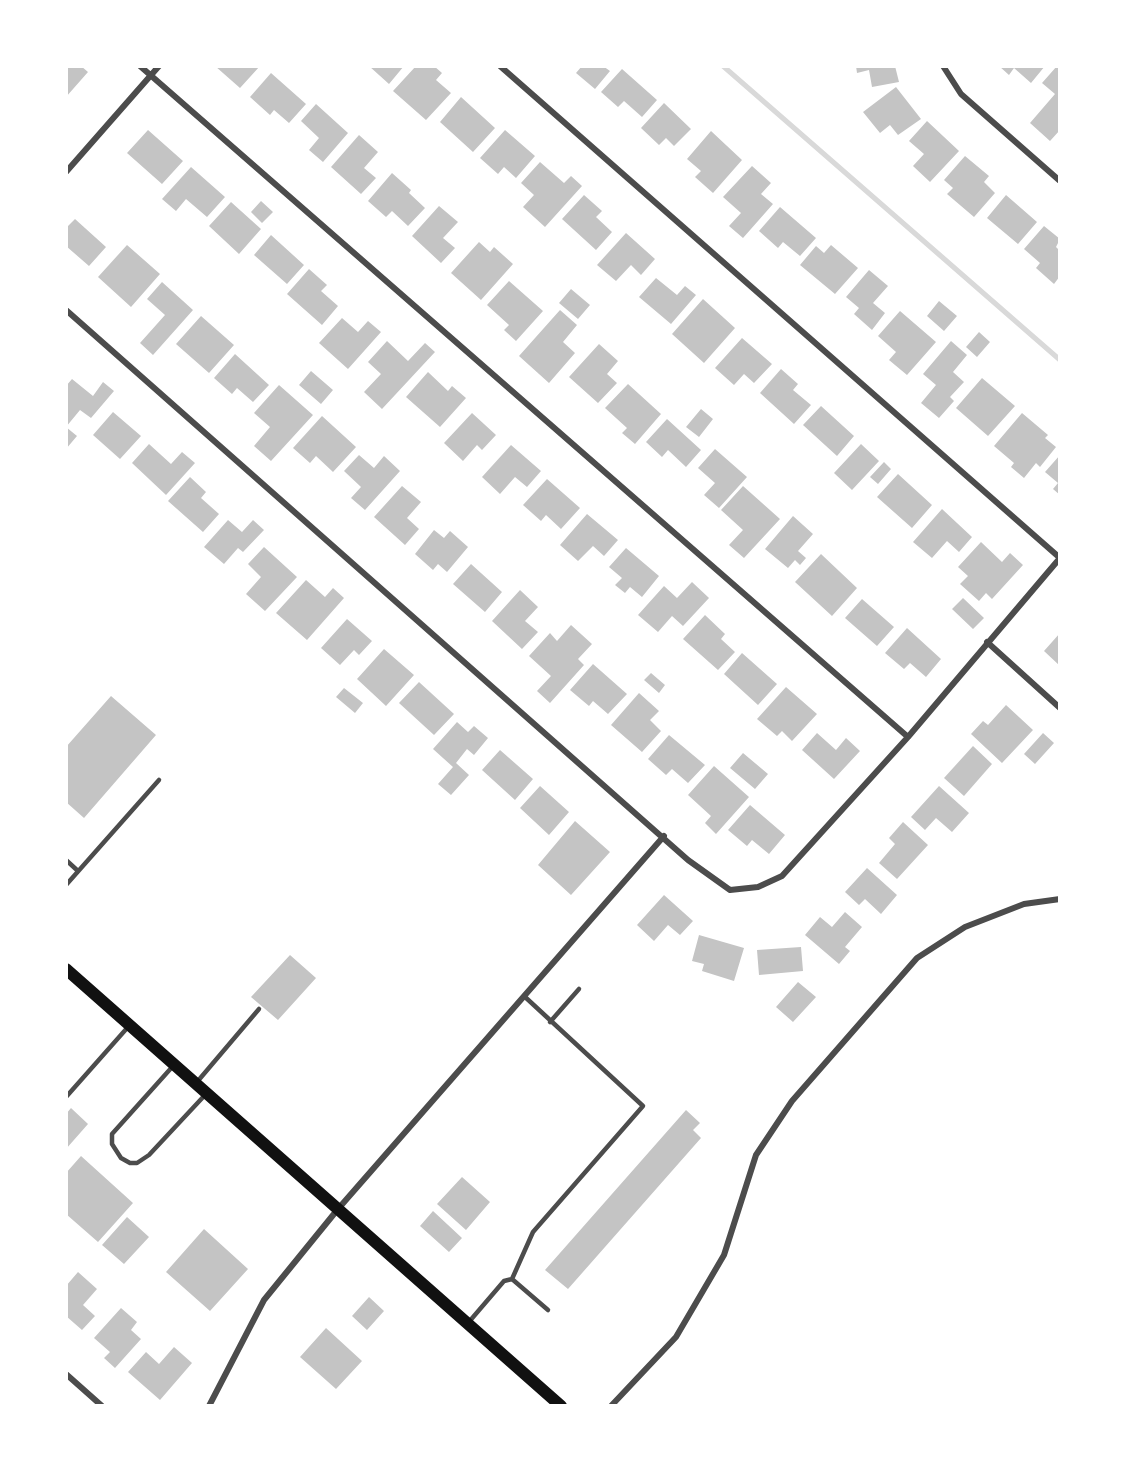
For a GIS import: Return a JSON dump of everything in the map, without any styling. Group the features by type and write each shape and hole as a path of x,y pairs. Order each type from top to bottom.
{"main road":[{"path":"66,969 561,1406"}],"street":[{"path":"140,66 908,737"},
{"path":"66,172 159,66"},
{"path":"66,310 664,836 688,860 730,890 758,887 782,876 908,737 1060,558 500,66"},
{"path":"943,66 961,94 1060,181"},
{"path":"987,642 1060,708"},
{"path":"209,1406 264,1300 338,1209 664,836"},
{"path":"611,1406 676,1337 682,1327 724,1255 756,1155 792,1101 917,958 965,927 1024,904 1060,898"},
{"path":"66,1374 102,1406"}],"lane":[{"path":"66,885 159,780"},
{"path":"66,860 78,871"},
{"path":"550,1022 579,989"},
{"path":"512,1279 533,1232 644,1106 524,996"},
{"path":"196,1083 259,1009"},
{"path":"66,1097 130,1025"},
{"path":"174,1064 112,1134 112,1144 121,1158 130,1163 137,1163 149,1155 207,1093"},
{"path":"512,1279 548,1310"},
{"path":"468,1324 504,1281 512,1279"}],"building":[{"path":"66,66 81,66 88,72 66,97"},
{"path":"215,66 260,66 240,88"},
{"path":"369,66 404,66 389,84"},
{"path":"416,66 434,66 442,73 436,80 451,93 426,120 393,91"},
{"path":"582,66 603,66 610,71 595,89 576,73"},
{"path":"856,66 895,66 899,82 872,87 869,70 857,73"},
{"path":"999,66 1045,66 1031,83 1014,68 1009,75"},
{"path":"1057,66 1060,68 1060,130 1050,141 1030,123 1055,94 1042,83"},
{"path":"622,69 657,100 642,117 624,101 618,107 601,92"},
{"path":"271,73 306,104 289,123 274,110 270,115 250,97"},
{"path":"896,87 921,119 898,135 890,125 880,133 863,112"},
{"path":"461,97 495,128 473,152 440,122"},
{"path":"664,103 691,129 674,146 666,138 659,145 641,128"},
{"path":"316,104 348,133 323,162 309,150 319,138 301,121"},
{"path":"927,121 959,151 930,182 913,166 924,154 909,141"},
{"path":"148,130 183,161 162,184 127,153"},
{"path":"505,130 535,156 516,178 504,167 498,174 480,158"},
{"path":"711,131 742,160 713,193 695,177 701,171 687,159"},
{"path":"359,135 378,152 364,168 376,178 361,194 331,167"},
{"path":"965,156 989,176 984,182 995,193 974,217 947,194 953,188 944,180"},
{"path":"540,162 564,183 571,176 582,186 545,227 523,207 534,195 521,183"},
{"path":"752,166 771,183 761,194 773,204 743,238 729,226 741,213 723,197"},
{"path":"191,167 225,197 207,217 186,199 176,211 162,199"},
{"path":"392,173 411,190 409,193 425,208 408,226 392,211 386,217 368,201"},
{"path":"584,195 602,211 596,217 612,232 596,250 562,219"},
{"path":"1006,195 1037,222 1018,244 987,218"},
{"path":"261,201 273,212 262,223 251,212"},
{"path":"231,202 261,229 239,254 209,226"},
{"path":"439,206 458,222 443,238 455,248 441,263 412,236"},
{"path":"780,207 816,238 800,256 783,242 778,248 759,231"},
{"path":"75,219 106,247 89,266 66,246 66,228"},
{"path":"1044,226 1060,239 1056,247 1060,251 1060,276 1054,284 1036,268 1040,263 1024,249"},
{"path":"626,233 655,259 641,275 631,265 616,281 597,265"},
{"path":"271,235 304,265 287,284 254,255"},
{"path":"479,242 490,252 494,247 513,264 481,300 451,273"},
{"path":"127,245 160,274 131,307 98,277"},
{"path":"831,245 858,268 835,294 800,265 816,246 824,253"},
{"path":"309,269 327,285 321,291 338,306 322,325 287,294"},
{"path":"869,270 888,286 873,303 885,313 872,330 854,314 859,308 846,297"},
{"path":"656,278 677,295 685,286 696,295 671,324 639,297"},
{"path":"509,281 543,311 516,341 504,330 509,325 487,305"},
{"path":"162,282 193,310 153,355 140,343 165,315 147,299"},
{"path":"571,289 590,305 578,319 559,303"},
{"path":"703,299 735,328 704,363 672,334"},
{"path":"939,301 957,316 944,331 927,316"},
{"path":"560,310 577,325 563,342 575,353 549,383 519,356"},
{"path":"900,311 936,342 907,375 889,360 896,352 878,336"},
{"path":"201,316 234,345 209,373 176,344"},
{"path":"342,318 358,332 368,321 381,332 348,369 319,343"},
{"path":"979,332 990,342 977,357 966,347"},
{"path":"742,338 772,364 754,383 744,374 734,385 715,368"},
{"path":"387,341 408,361 425,343 435,352 382,409 364,392 381,374 368,362"},
{"path":"951,341 967,355 953,372 964,382 950,397 954,401 939,418 921,403 936,385 923,374"},
{"path":"599,344 618,361 607,374 617,383 598,403 569,377"},
{"path":"235,354 269,385 253,402 237,388 232,394 214,378"},
{"path":"781,369 798,384 793,390 811,405 794,424 760,393"},
{"path":"311,371 333,390 321,404 299,385"},
{"path":"428,372 448,391 452,386 466,398 440,427 406,397"},
{"path":"982,378 1015,406 988,436 956,408"},
{"path":"72,379 93,396 103,382 114,391 91,418 80,410 66,427 66,386"},
{"path":"628,384 661,414 635,444 622,433 627,428 605,408"},
{"path":"279,385 313,415 271,461 254,446 270,427 254,413"},
{"path":"821,406 854,436 837,456 803,425"},
{"path":"701,409 713,419 699,437 686,427"},
{"path":"113,412 141,436 120,459 93,435"},
{"path":"472,413 496,435 482,450 477,445 463,461 444,443"},
{"path":"1022,413 1048,435 1045,438 1056,447 1040,467 1036,463 1024,478 1011,467 1014,463 994,446"},
{"path":"322,416 356,447 333,472 316,456 310,463 293,448"},
{"path":"667,419 701,450 686,467 668,450 662,457 646,442"},
{"path":"66,427 77,436 66,449"},
{"path":"149,444 171,464 182,452 195,463 166,495 132,463"},
{"path":"861,444 879,461 852,490 834,473"},
{"path":"511,445 541,471 527,487 515,477 500,494 482,477"},
{"path":"715,449 747,477 719,508 704,495 715,483 698,468"},
{"path":"359,455 374,468 384,456 400,471 365,510 351,498 361,487 344,471"},
{"path":"1060,455 1060,495 1053,489 1058,483 1045,472"},
{"path":"884,462 891,469 878,484 870,477"},
{"path":"898,474 932,505 912,528 877,497"},
{"path":"190,477 206,492 201,498 219,514 203,532 168,501"},
{"path":"547,479 580,508 561,529 546,515 541,521 523,505"},
{"path":"402,486 421,502 407,518 419,529 405,545 374,517"},
{"path":"743,486 780,519 744,558 729,545 743,530 721,510"},
{"path":"942,509 972,537 959,552 947,541 932,558 913,542"},
{"path":"587,514 618,540 604,556 593,546 578,561 560,545"},
{"path":"793,516 813,534 798,551 806,558 800,565 795,560 788,568 765,549"},
{"path":"228,520 242,532 253,520 264,530 243,552 238,548 224,564 204,547"},
{"path":"434,530 444,538 450,531 468,547 447,572 438,564 433,570 415,554"},
{"path":"981,542 1002,562 1010,553 1023,565 992,599 986,593 979,601 960,584 968,576 958,567"},
{"path":"264,547 297,577 265,611 246,594 261,577 248,564"},
{"path":"626,548 659,576 642,597 630,587 625,593 615,585 622,578 609,567"},
{"path":"821,554 857,588 832,616 795,582"},
{"path":"471,564 502,592 485,612 453,584"},
{"path":"306,580 325,597 333,588 344,598 307,640 276,613"},
{"path":"692,582 709,598 683,626 672,616 658,632 638,615 664,586 677,598"},
{"path":"520,590 538,607 525,621 538,632 522,649 492,621"},
{"path":"963,598 984,618 973,629 952,609"},
{"path":"862,599 894,627 877,646 845,618"},
{"path":"705,615 725,634 721,639 735,652 718,670 683,639"},
{"path":"347,619 372,641 359,655 354,650 340,665 321,648"},
{"path":"571,625 592,644 578,659 584,665 550,703 537,691 551,676 529,656 550,633 557,641"},
{"path":"907,628 941,659 926,677 910,663 904,669 885,653"},
{"path":"1060,633 1060,666 1044,651"},
{"path":"384,649 414,675 386,706 357,679"},
{"path":"742,653 777,684 758,705 724,674"},
{"path":"593,664 627,694 608,714 593,701 589,706 570,690"},
{"path":"651,673 665,685 659,693 644,680"},
{"path":"419,682 454,714 434,735 399,703"},
{"path":"786,687 817,714 792,741 782,731 777,736 757,719"},
{"path":"344,688 363,703 355,713 336,697"},
{"path":"639,693 659,711 650,720 661,731 642,752 611,725"},
{"path":"111,696 156,735 84,818 66,802 66,747"},
{"path":"1006,705 1033,730 1002,763 971,734 983,721 988,725"},
{"path":"457,722 468,732 474,726 488,738 474,755 467,749 456,763 469,775 451,795 438,784 453,767 433,749"},
{"path":"817,733 836,750 846,738 860,751 834,779 802,750"},
{"path":"1043,733 1054,743 1035,764 1024,754"},
{"path":"669,735 705,765 688,783 672,769 666,775 648,759"},
{"path":"973,746 992,764 964,796 944,778"},
{"path":"500,750 533,779 515,800 482,770"},
{"path":"743,753 768,774 755,789 730,768"},
{"path":"714,766 749,797 716,834 705,823 711,816 688,795"},
{"path":"540,786 569,812 549,835 520,808"},
{"path":"939,786 969,813 952,832 936,818 925,830 911,817"},
{"path":"750,805 785,835 769,854 752,840 747,846 728,830"},
{"path":"575,821 610,852 571,895 538,865"},
{"path":"903,822 928,845 897,879 879,863 895,844 889,838"},
{"path":"867,868 897,895 881,914 865,899 859,905 845,892"},
{"path":"664,895 693,921 680,935 668,925 654,941 637,925"},
{"path":"845,912 862,927 845,947 850,951 839,964 805,935 820,917 832,927"},
{"path":"699,935 744,948 734,981 702,971 704,964 692,961"},
{"path":"801,947 803,971 759,975 757,950"},
{"path":"290,955 316,978 278,1020 251,997"},
{"path":"798,982 816,997 793,1022 776,1007"},
{"path":"71,1108 88,1124 66,1149 66,1114"},
{"path":"686,1110 700,1123 693,1130 701,1138 568,1289 545,1270"},
{"path":"81,1156 133,1203 98,1242 66,1214 66,1173"},
{"path":"462,1177 490,1202 466,1230 437,1204"},
{"path":"433,1211 462,1238 449,1252 420,1226"},
{"path":"127,1217 149,1237 124,1264 102,1245"},
{"path":"204,1229 248,1269 210,1311 166,1272"},
{"path":"78,1272 97,1289 83,1305 95,1316 82,1330 66,1316 66,1286"},
{"path":"369,1297 384,1311 367,1330 352,1316"},
{"path":"121,1308 137,1322 131,1330 141,1339 115,1368 104,1358 110,1352 94,1338"},
{"path":"326,1328 362,1361 336,1389 300,1357"},
{"path":"174,1347 192,1363 160,1400 128,1372 146,1352 159,1364"}],"waterway":[{"path":"723,66 1060,360"}]}
